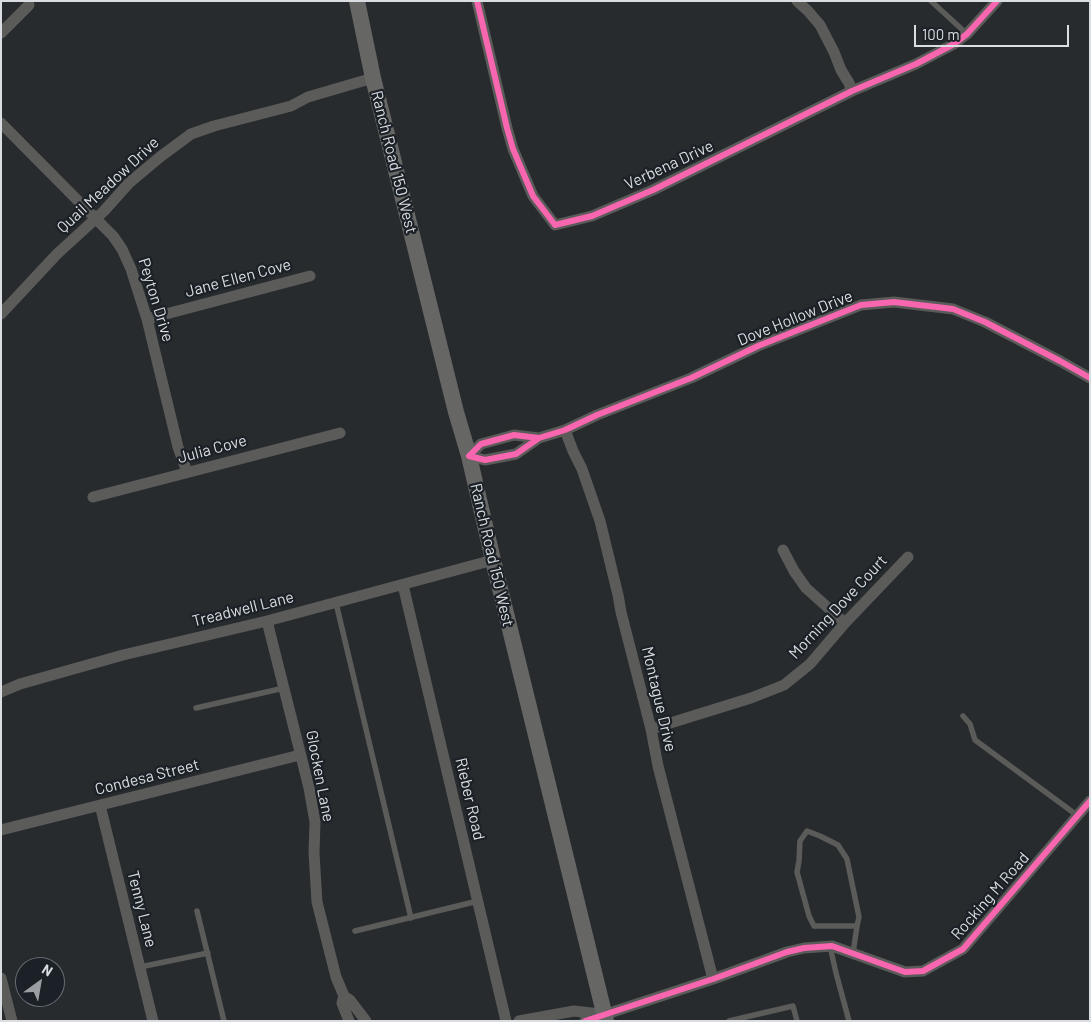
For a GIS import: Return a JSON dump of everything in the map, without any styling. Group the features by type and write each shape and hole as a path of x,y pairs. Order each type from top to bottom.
{"main road":[{"name":"Ranch Road 150 West","path":"357,1 373,78 456,412 469,456 605,1017"}],"street":[{"name":"Verbena Drive","path":"477,1 513,149 533,196 555,225 592,216 653,190 852,91 916,64 954,44 967,34 997,1"},
{"path":"797,1 820,25 852,91"},
{"path":"1,33 29,5"},
{"name":"Quail Meadow Drive","path":"1,314 57,254 104,211 130,183 191,134 214,126 291,106 308,97 373,78"},
{"name":"Peyton Drive","path":"1,123 96,218 122,249 131,269 146,319 178,447 188,472"},
{"name":"Jane Ellen Cove","path":"146,319 310,276"},
{"name":"Dove Hollow Drive","path":"539,438 514,435 480,444 469,456 485,460 516,454 539,438 565,430 596,415 691,378 758,346 861,305 894,302 953,308 985,322 1090,378"},
{"name":"Montague Drive","path":"565,430 582,469 600,521 651,729 660,774 713,979"},
{"name":"Julia Cove","path":"93,497 340,432"},
{"path":"783,550 806,588 845,623"},
{"name":"Morning Dove Court","path":"651,729 751,698 784,685 810,664 845,623 908,557"},
{"name":"Treadwell Lane","path":"1,692 20,684 123,655 267,621 493,560"},
{"name":"Rieber Road","path":"403,585 506,1021"},
{"name":"Glocken Lane","path":"267,621 315,822 316,902 336,978 344,996 350,1000 366,1021"},
{"name":"Condesa Street","path":"1,830 300,755"},
{"name":"Rocking M Road","path":"585,1021 605,1017 787,952 804,948 830,946 906,972 923,972 963,950 1090,801"},
{"name":"Tenny Lane","path":"100,805 153,1021"},
{"path":"1,978 12,1021"},
{"name":"Glocken Lane","path":"344,996 342,1003 349,1021"},
{"path":"519,1021 574,1011 605,1017"}],"lane":[{"path":"931,1 967,34"},
{"path":"336,603 411,918"},
{"path":"196,708 284,688"},
{"path":"963,716 970,724 975,740 1078,816"},
{"path":"852,953 858,926 859,918 847,859 838,846 807,831 800,841 800,861 797,872 809,916 814,926 858,926"},
{"path":"355,932 478,902"},
{"path":"198,912 224,1021"},
{"path":"830,946 849,1021"},
{"path":"140,967 208,953"},
{"path":"729,1021 793,1006 797,1021"}],"cycle path":[{"path":"477,1 513,149 533,196 555,225 592,216 653,190 852,91 916,64 954,44 967,34 997,1"},
{"path":"539,438 514,435 481,444 469,456 485,460 516,454 539,438 565,430 597,415 691,378 758,346 861,305 894,302 953,309 985,322 1090,378"},
{"path":"585,1021 713,979 787,952 804,948 832,946 905,972 923,971 963,949 1090,801"}]}
